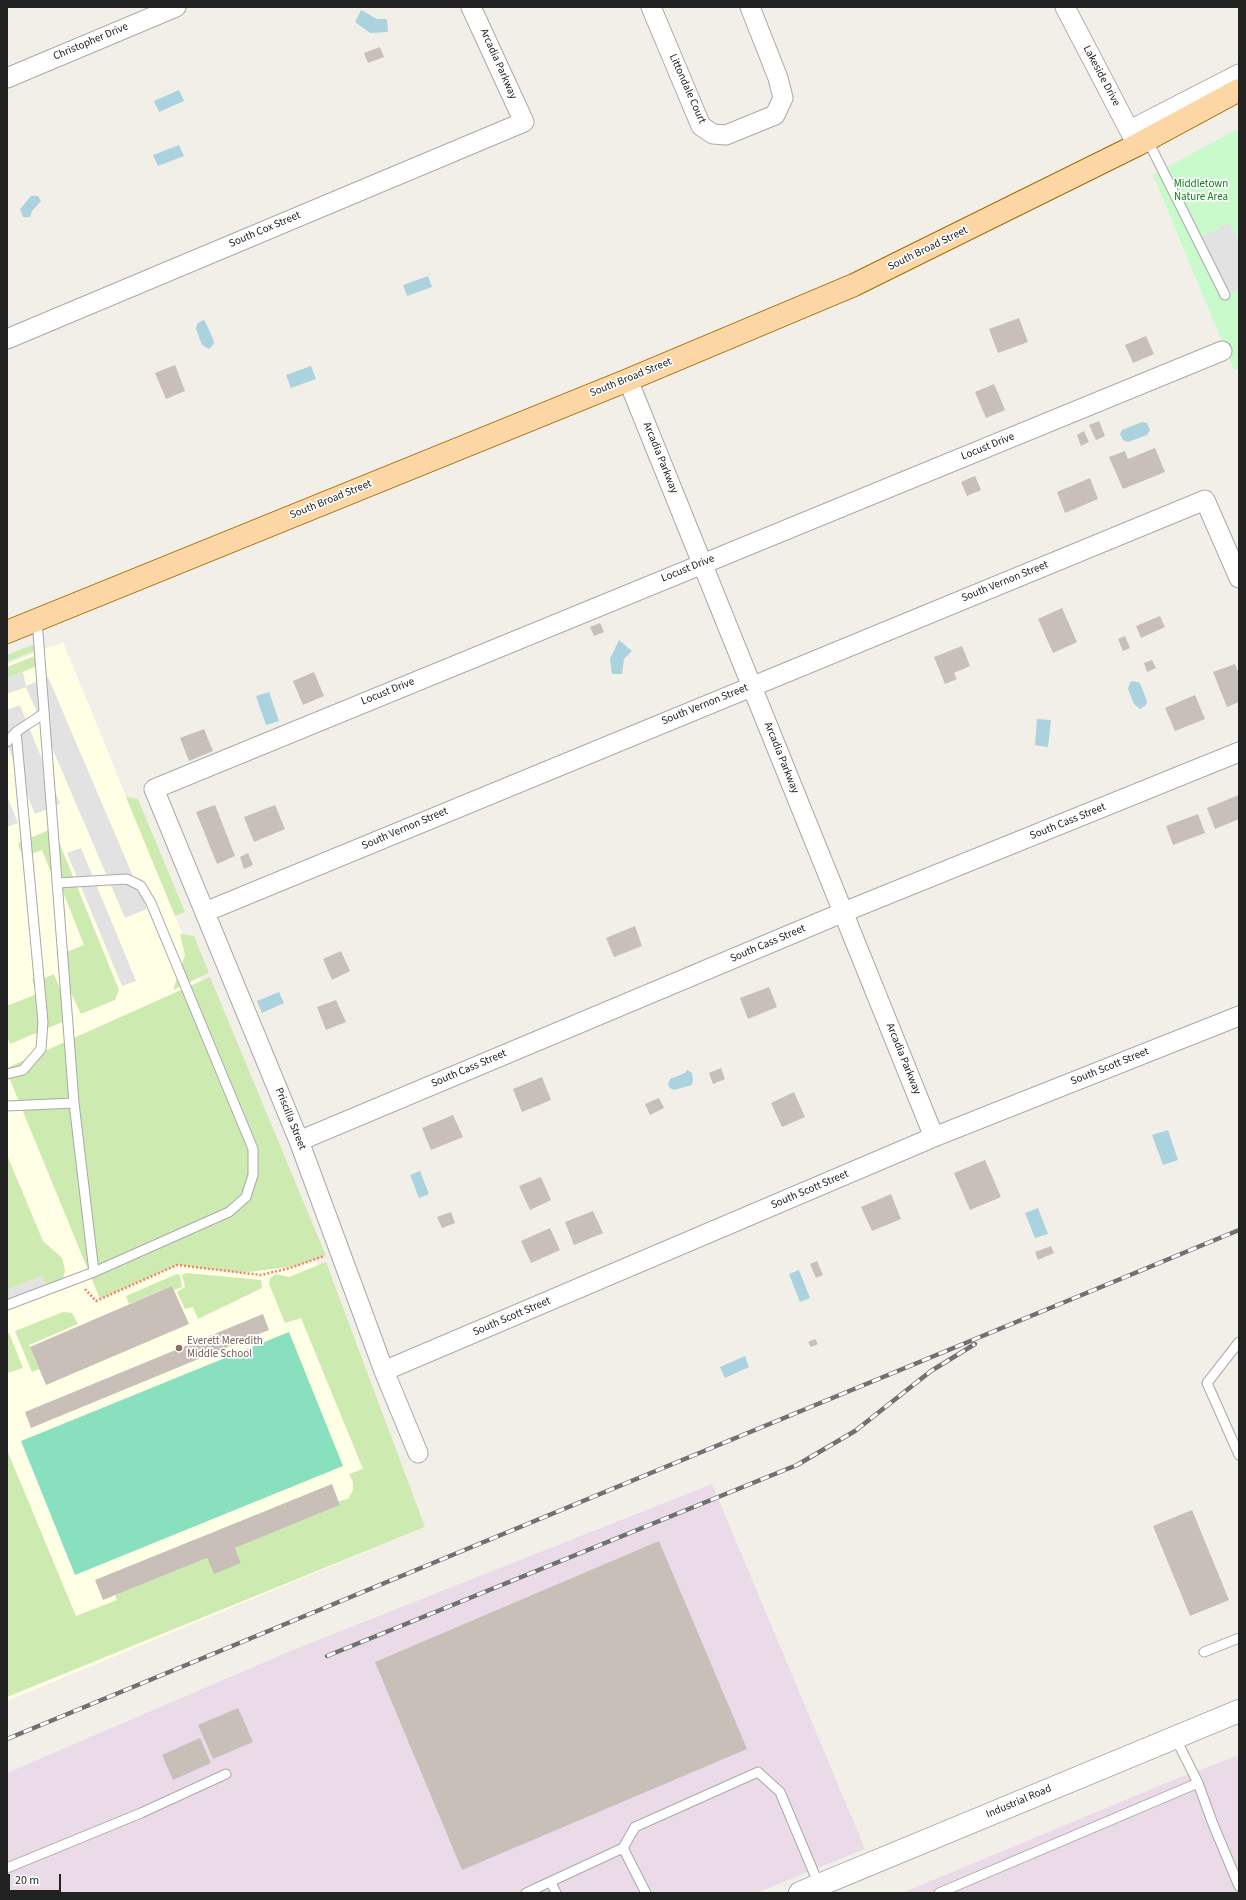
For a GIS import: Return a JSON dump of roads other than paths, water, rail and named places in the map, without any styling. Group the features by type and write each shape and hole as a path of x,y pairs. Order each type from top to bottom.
{"main road":[{"name":"South Broad Street","path":"7,632 628,380 854,285 1138,138 1239,90"}],"street":[{"name":"Christopher Drive","path":"7,78 176,7"},
{"name":"Arcadia Parkway","path":"472,7 524,122"},
{"name":"Littondale Court","path":"651,7 701,126 713,134 726,135 775,114 783,98 778,78 750,7"},
{"name":"Lakeside Drive","path":"1065,7 1138,138"},
{"path":"1138,138 1239,74"},
{"name":"South Cox Street","path":"7,339 524,122"},
{"name":"Locust Drive","path":"154,789 1222,351"},
{"name":"Arcadia Parkway","path":"628,380 934,1137"},
{"name":"South Vernon Street","path":"205,912 1205,500 1239,578"},
{"name":"South Cass Street","path":"298,1141 844,912 1239,752"},
{"name":"Priscilla Street","path":"154,789 298,1141 384,1371 418,1453"},
{"name":"South Scott Street","path":"384,1371 934,1137 1239,1016"},
{"name":"Industrial Road","path":"810,1889 1175,1736 1239,1711"}],"lane":[{"path":"1138,138 1225,295"},
{"path":"38,620 43,714 74,1104 94,1272"},
{"path":"7,742 16,732 43,714"},
{"path":"7,1074 23,1070 41,1049 43,1022 16,732"},
{"path":"7,1305 77,1280 229,1212 246,1197 253,1175 253,1149 151,903 141,886 127,879 57,883"},
{"path":"7,1106 74,1104"},
{"path":"1239,1342 1207,1382 1239,1455"},
{"path":"1204,1652 1239,1638"},
{"path":"1175,1736 1198,1783 1213,1824 1239,1886"},
{"path":"526,1893 623,1848 635,1827 758,1772 780,1792 810,1889"},
{"path":"7,1868 141,1813 226,1774"},
{"path":"939,1893 1198,1783"},
{"path":"623,1848 646,1893"},
{"path":"551,1882 556,1893"}],"water":[{"path":"361,10 377,19 387,19 388,32 370,33 355,22"},
{"path":"179,90 184,101 159,112 154,101"},
{"path":"179,145 184,156 158,166 153,155"},
{"path":"31,196 38,196 41,201 32,211 30,217 23,217 20,209"},
{"path":"428,276 432,287 407,296 403,285"},
{"path":"203,320 205,321 213,339 214,344 209,349 202,345 196,329 197,324"},
{"path":"311,366 316,379 291,388 286,375"},
{"path":"1142,422 1147,423 1150,430 1147,435 1128,442 1123,440 1120,434 1122,430"},
{"path":"619,640 632,651 624,659 622,674 612,674 610,659"},
{"path":"1133,681 1140,683 1147,701 1146,705 1140,709 1134,704 1128,689 1130,682"},
{"path":"269,692 279,721 266,725 256,696"},
{"path":"1037,719 1051,720 1048,747 1035,745"},
{"path":"279,992 284,1003 262,1013 257,1001"},
{"path":"687,1070 692,1073 692,1085 674,1090 670,1088 668,1084 670,1079 685,1073"},
{"path":"1168,1130 1178,1160 1163,1165 1152,1135"},
{"path":"420,1171 429,1194 419,1198 410,1175"},
{"path":"1038,1208 1048,1234 1035,1238 1025,1213"},
{"path":"799,1270 810,1298 800,1302 789,1274"},
{"path":"745,1356 749,1367 725,1378 720,1367"}],"railway":[{"path":"7,1739 1239,1230"},
{"path":"327,1656 797,1465 855,1431 931,1371 975,1344"}],"place":[{"name":"Everett Meredith Middle School","path":"179,1348"}],"park label":[{"name":"Middletown Nature Area","path":"1201,191"}]}
